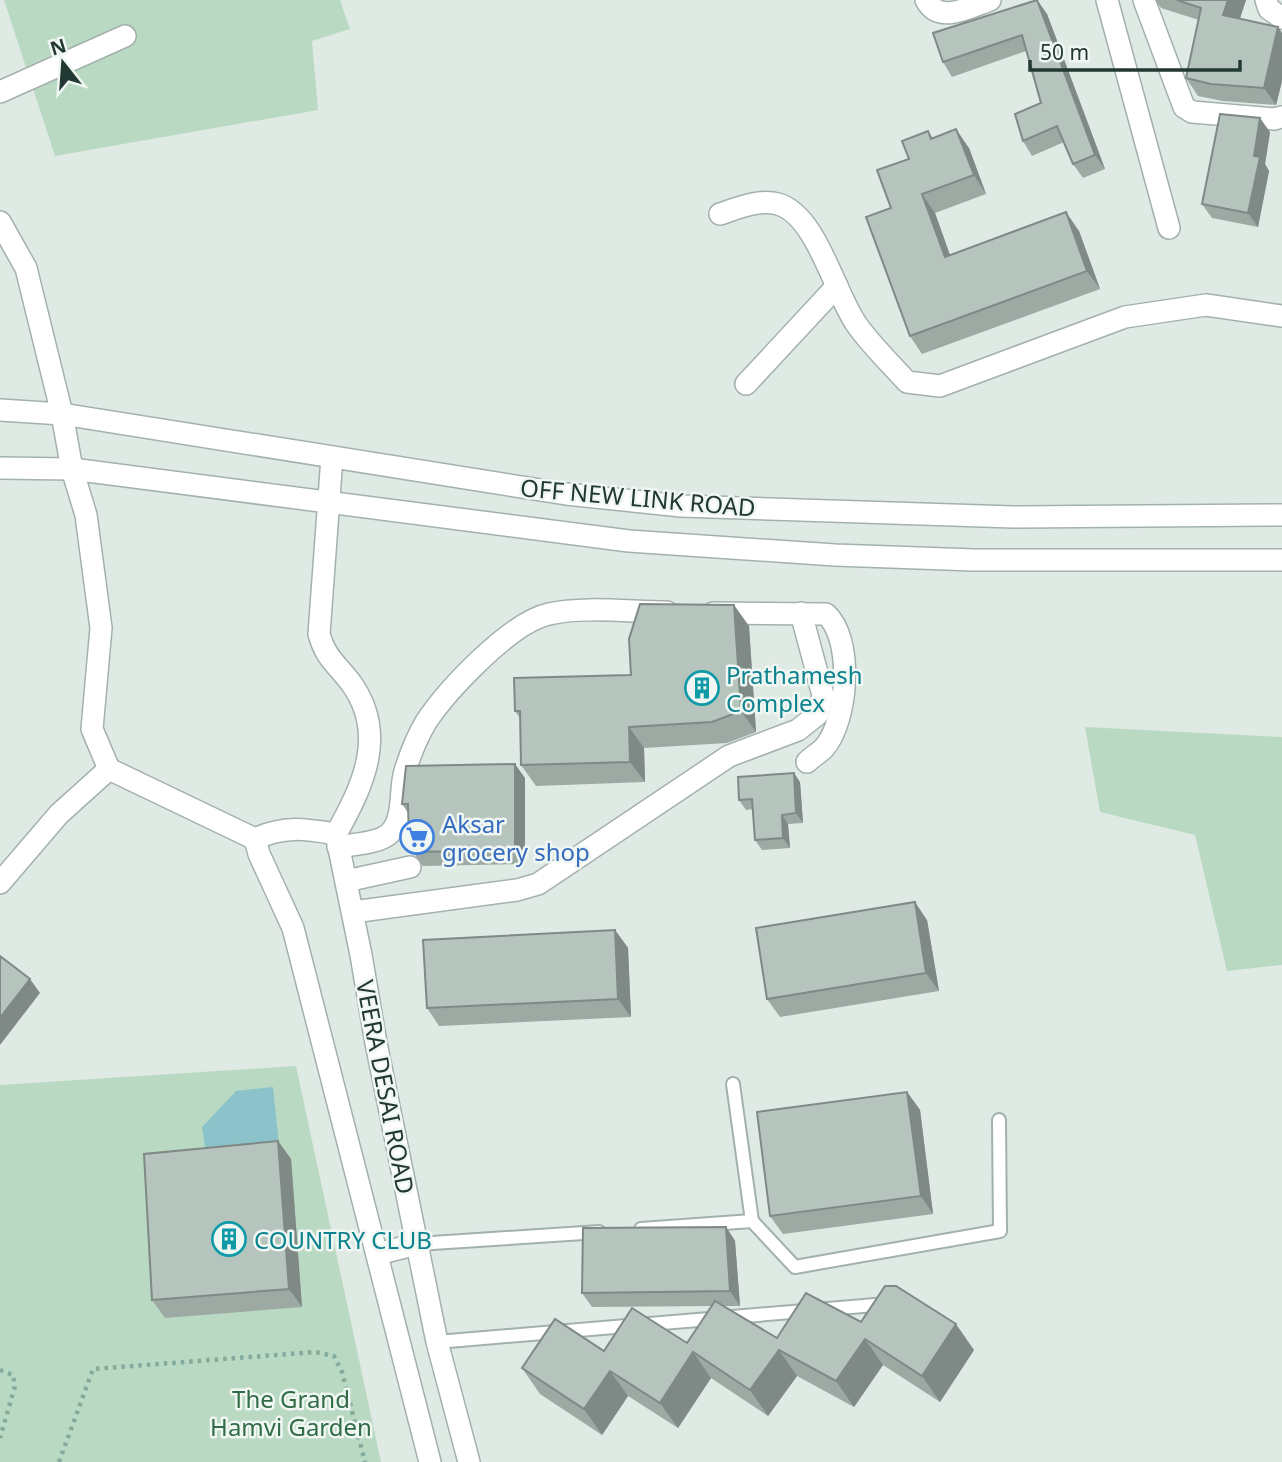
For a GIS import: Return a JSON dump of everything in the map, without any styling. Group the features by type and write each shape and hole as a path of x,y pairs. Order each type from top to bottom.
{"street":[{"path":"926,0 933,10 946,15 990,0"},
{"path":"1107,0 1169,228"},
{"path":"1144,0 1184,107 1192,112 1274,119 1282,117"},
{"path":"1266,0 1269,9 1282,18"},
{"path":"0,92 125,36"},
{"path":"720,214 754,203 779,204 794,214 816,241 856,324 907,382 940,386 1125,317 1206,305 1282,316"},
{"path":"0,222 26,268 62,414 72,469 86,515 101,628 92,729 109,769 255,839 259,854 293,928 430,1462"},
{"path":"746,384 838,286"},
{"name":"OFF NEW LINK ROAD","path":"0,410 62,414 565,494 681,506 1013,517 1282,515"},
{"path":"332,457 319,634 324,650 351,682 362,701 368,723 369,762 359,794 337,840"},
{"name":"OFF NEW LINK ROAD","path":"0,468 72,469 629,541 835,555 974,560 1282,561"},
{"path":"255,839 274,830 292,829 337,840 380,839 390,833 398,816 404,775 415,743 438,706 490,652 527,621 568,611 826,614 835,622 842,648 843,702 835,728 824,747 807,762"},
{"path":"353,912 517,890 538,884 729,756 798,730 818,714 823,695 801,613"},
{"path":"0,883 59,814 109,769"},
{"name":"VEERA DESAI ROAD","path":"337,840 437,1342 469,1462"},
{"path":"346,881 410,867"},
{"path":"377,1254 417,1244"}],"lane":[{"path":"733,1084 752,1221 795,1267 1000,1231 999,1120"},
{"path":"634,1229 752,1221"},
{"path":"417,1244 608,1231"},
{"path":"437,1342 906,1303"}],"path":[{"path":"59,1462 93,1369 315,1352 334,1356 342,1372 365,1462"},
{"path":"0,1370 13,1375 15,1385 0,1438"}],"green space":[{"path":"4,0 340,0 350,29 312,41 318,110 55,156"},
{"path":"1085,727 1282,737 1282,965 1227,971 1195,835 1100,812"},
{"name":"The Grand Hamvi Garden","path":"296,1066 381,1462 0,1462 0,1085"}],"water":[{"path":"273,1087 279,1144 206,1153 202,1127 236,1091"}],"building":[{"path":"1037,0 1095,155 1073,164 1057,126 1023,141 1015,114 1041,103 1022,35 943,62 933,33"},
{"path":"1177,0 1228,0 1223,15 1278,27 1264,88 1211,84 1186,78 1201,8"},
{"path":"1220,114 1260,118 1254,156 1260,157 1248,213 1202,204"},
{"path":"956,129 974,175 922,194 945,257 1066,212 1087,271 910,336 866,217 891,208 877,170 909,159 902,141 928,131 931,139"},
{"path":"640,604 734,605 741,711 712,722 629,727 630,762 521,765 520,711 515,711 514,678 631,675 629,639"},
{"path":"515,764 515,850 413,852 409,843 408,804 402,804 406,766"},
{"path":"794,773 796,813 782,815 783,838 755,840 752,799 739,800 738,777"},
{"path":"915,902 926,973 767,999 756,928"},
{"path":"615,930 618,999 427,1008 423,940"},
{"path":"0,956 30,979 0,1018"},
{"path":"907,1092 921,1196 770,1216 757,1112"},
{"name":"COUNTRY CLUB","path":"278,1141 289,1289 152,1300 144,1154"},
{"path":"726,1227 730,1291 582,1293 583,1228"},
{"path":"885,1286 896,1286 956,1324 922,1376 865,1339 836,1381 779,1350 750,1390 693,1352 660,1403 610,1371 584,1409 522,1368 555,1319 604,1351 632,1308 687,1343 715,1301 777,1338 806,1293 861,1322"}],"place":[{"name":"Prathamesh Complex","path":"702,688"},
{"name":"Aksar grocery shop","path":"417,837"},
{"name":"COUNTRY CLUB","path":"229,1239"}]}
